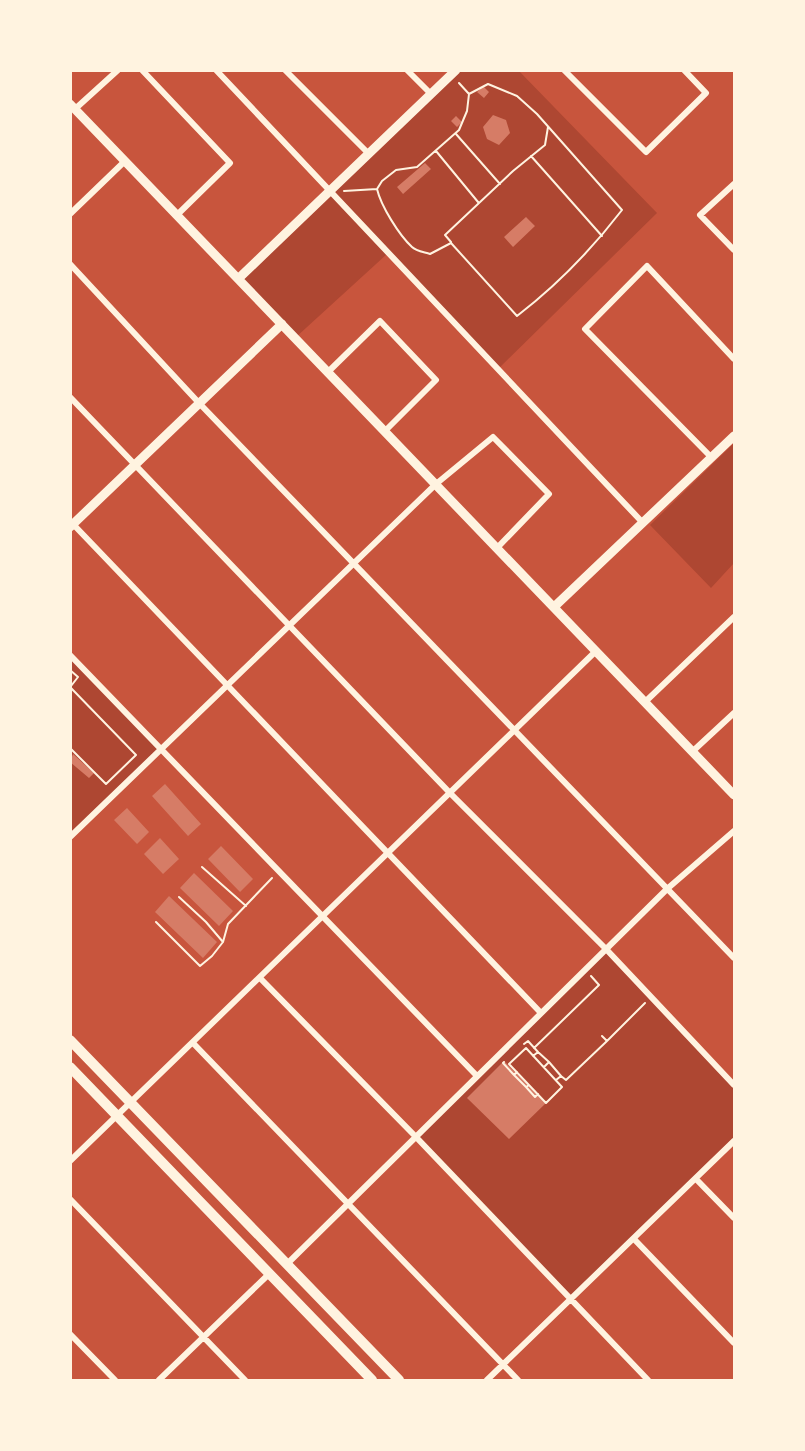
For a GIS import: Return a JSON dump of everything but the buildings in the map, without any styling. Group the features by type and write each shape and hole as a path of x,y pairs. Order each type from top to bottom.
{"main road":[{"path":"70,1040 399,1380"},
{"path":"70,1067 372,1380"}],"street":[{"path":"118,70 73,107 645,702 733,789"},
{"path":"142,70 230,163 177,215"},
{"path":"216,70 643,523"},
{"path":"285,70 369,154"},
{"path":"407,70 431,94"},
{"path":"564,70 646,152 706,93 684,70"},
{"path":"238,279 454,73"},
{"path":"70,214 125,161"},
{"path":"735,184 700,215 735,250"},
{"path":"70,264 199,403 735,958"},
{"path":"712,458 585,329 647,266 735,359"},
{"path":"328,372 380,321 436,380 385,431"},
{"path":"282,324 71,524 541,1013"},
{"path":"70,397 450,793 606,949 735,1084"},
{"path":"554,607 735,436"},
{"path":"70,837 436,484 493,437 549,494 497,548"},
{"path":"645,702 735,617"},
{"path":"70,1161 597,651"},
{"path":"70,655 477,1076"},
{"path":"693,751 735,713"},
{"path":"287,1264 667,888 735,831"},
{"path":"260,978 416,1137 648,1380"},
{"path":"193,1043 518,1380"},
{"path":"488,1380 735,1141"},
{"path":"696,1179 735,1218"},
{"path":"70,1199 245,1380"},
{"path":"634,1239 735,1343"},
{"path":"159,1380 269,1274"},
{"path":"70,1334 115,1380"}],"path":[{"path":"451,243 430,254 413,249 379,199 377,189 382,181 396,170 417,167 459,130 467,111 470,94 454,73"},
{"path":"470,94 488,84 518,96 548,127 622,210 602,236 537,301 517,316 445,235 545,145 548,127"},
{"path":"455,133 500,184"},
{"path":"436,151 479,203"},
{"path":"531,156 602,236"},
{"path":"329,192 377,189"},
{"path":"70,670 78,677 70,686 136,755 106,784 70,748"},
{"path":"202,867 246,906"},
{"path":"156,922 200,966 223,942 228,924 278,872"},
{"path":"179,897 206,922 223,942"},
{"path":"534,1048 599,985 585,970"},
{"path":"515,1073 503,1064 528,1041 566,1080 651,997"},
{"path":"602,1036 606,1041"},
{"path":"526,1048 562,1087 546,1103 515,1073 509,1064 526,1048"},
{"path":"533,1056 538,1052"},
{"path":"544,1067 549,1062"},
{"path":"556,1080 561,1076"}],"shaded area":[{"path":"456,71 519,71 657,213 497,370 387,254 295,338 238,279"},
{"path":"734,443 734,563 711,588 650,525"},
{"path":"71,656 161,750 71,837"},
{"path":"606,953 734,1088 734,1137 570,1297 419,1137"}]}
